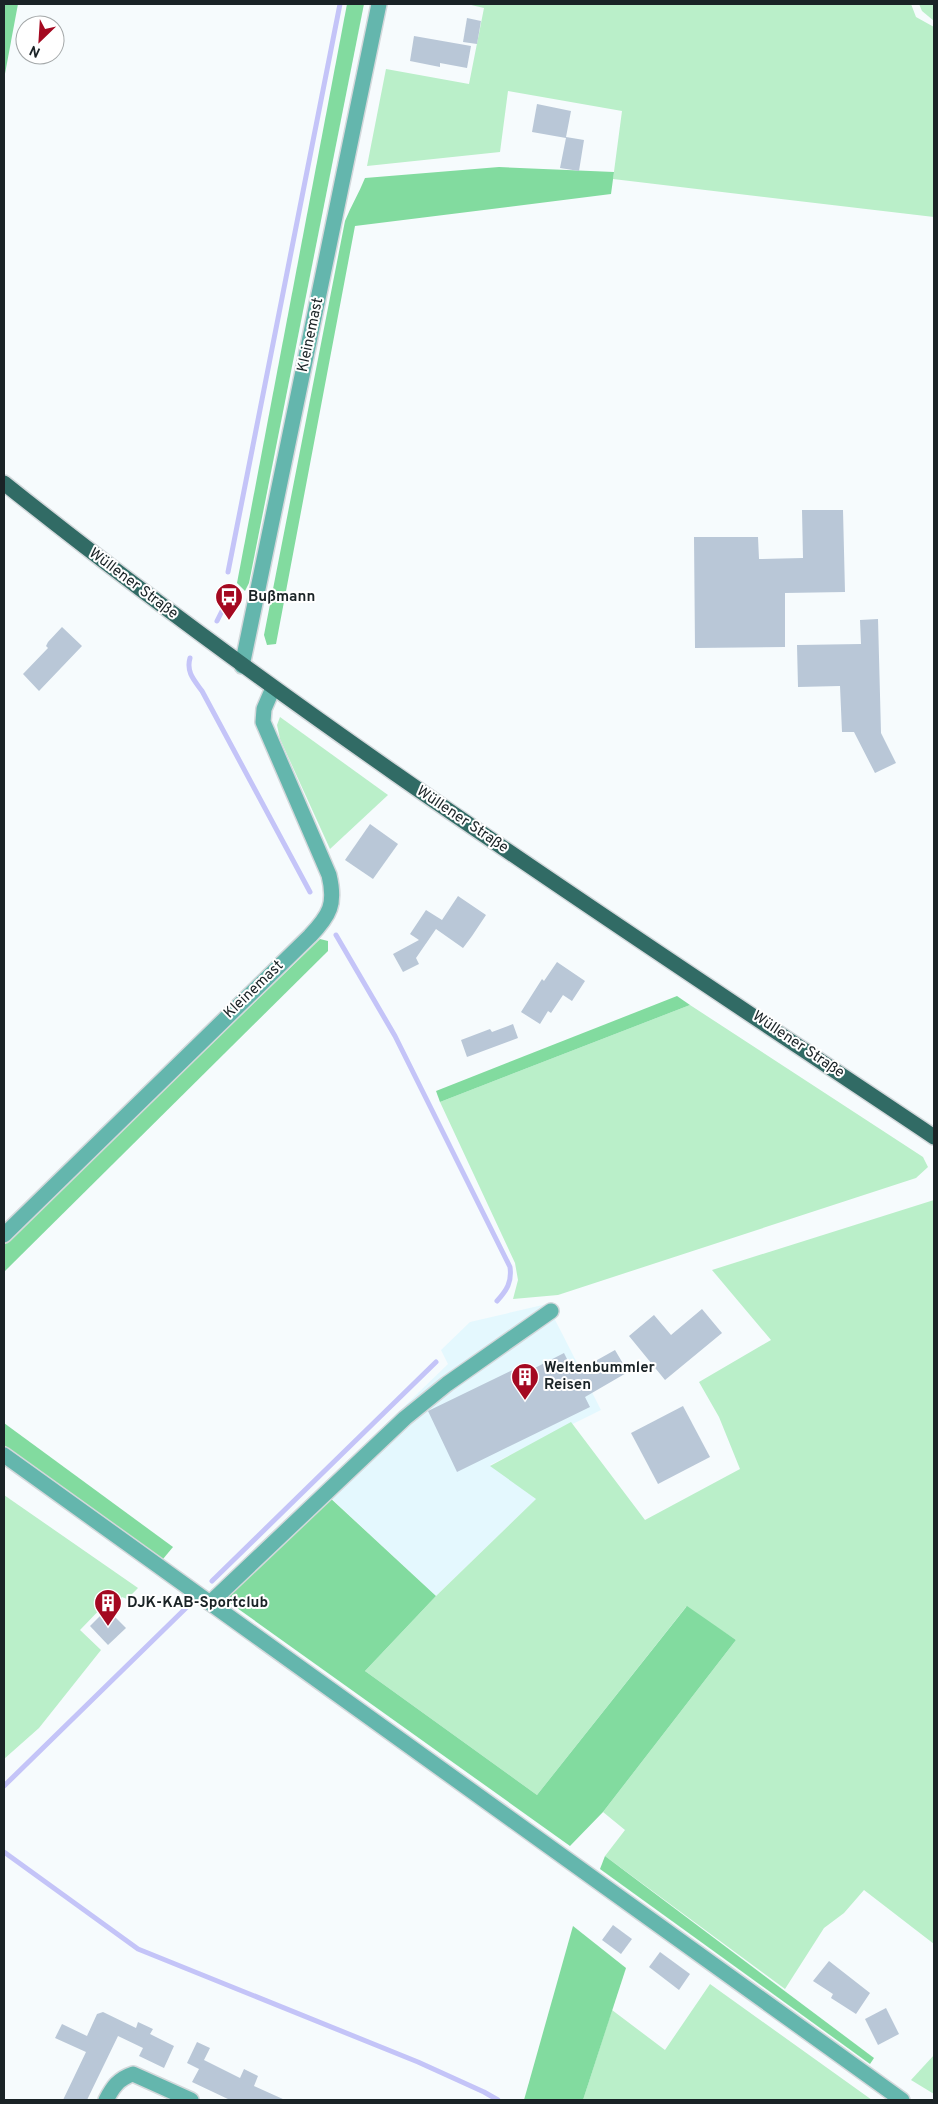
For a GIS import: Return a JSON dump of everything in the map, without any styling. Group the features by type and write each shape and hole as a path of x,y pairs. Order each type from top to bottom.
{"main road":[{"name":"Wüllener Straße","path":"4,483 143,593 273,688 430,798 934,1136"}],"street":[{"name":"Kleinemast","path":"242,666 379,4"},
{"name":"Kleinemast","path":"4,1235 310,936 329,913 332,889 329,874 263,722 264,709 273,688"},
{"path":"210,1603 405,1418 448,1384 551,1311"},
{"path":"4,1455 902,2100"},
{"path":"106,2100 113,2086 123,2077 133,2074 191,2100"}],"shaded area":[{"path":"547,1304 601,1410 490,1465 536,1499 436,1596 320,1488 448,1364 441,1350 470,1322"}],"green space":[{"path":"4,4 18,4 15,15 4,79"},
{"path":"347,4 364,4 249,583 245,591 237,583"},
{"path":"467,4 911,4 916,17 934,27 934,217 613,179 622,111 508,91 500,152 367,166 386,69 469,84 484,8"},
{"path":"919,4 934,4 934,21 922,11"},
{"path":"499,167 614,172 611,194 355,226 276,644 267,645 264,635 345,221 365,178"},
{"path":"280,717 388,795 330,849 280,739 277,725"},
{"path":"320,939 328,941 328,951 4,1272 4,1245"},
{"path":"677,996 690,1005 440,1102 436,1091"},
{"path":"690,1005 923,1157 928,1167 916,1178 558,1295 513,1299 518,1280 515,1263 440,1102"},
{"path":"934,1200 934,1944 864,1890 844,1913 824,1928 785,1989 605,1856 625,1830 603,1812 736,1640 686,1607 537,1795 365,1671 436,1596 536,1499 490,1466 571,1422 645,1520 740,1469 719,1417 699,1382 771,1340 712,1270"},
{"path":"4,1423 173,1547 163,1559 4,1445"},
{"path":"4,1495 138,1588 127,1599 122,1597 116,1606 108,1601 80,1630 101,1650 39,1728 4,1759"},
{"path":"328,1496 436,1596 365,1671 537,1795 687,1606 736,1640 603,1812 570,1846 230,1603 229,1594"},
{"path":"605,1856 874,2058 870,2064 600,1869"},
{"path":"573,1926 626,1968 583,2100 524,2100"},
{"path":"710,1984 872,2100 583,2100 612,2010 665,2050"},
{"path":"934,2055 934,2094 911,2080"}],"building":[{"path":"467,18 481,21 477,44 463,42"},
{"path":"414,36 471,46 467,68 440,63 440,67 410,61"},
{"path":"537,104 571,111 566,137 584,140 579,171 560,168 566,138 532,132"},
{"path":"802,510 843,510 845,592 785,593 785,647 695,648 694,537 758,537 759,559 803,558"},
{"path":"878,619 881,733 896,763 875,773 854,732 842,732 840,686 798,687 797,645 861,644 860,620"},
{"path":"62,627 82,646 39,691 23,674 48,648 46,646 48,642"},
{"path":"370,824 398,844 373,879 345,860"},
{"path":"458,896 486,915 472,936 463,948 436,929 416,958 419,964 403,972 393,954 419,940 410,934 426,910 442,920"},
{"path":"557,962 585,981 572,1001 563,995 551,1013 548,1011 540,1024 521,1012 542,979 544,981"},
{"path":"513,1024 518,1038 467,1057 461,1040 490,1029 492,1032"},
{"path":"702,1309 722,1333 665,1380 629,1336 654,1315 671,1335"},
{"name":"Weltenbummler Reisen","path":"615,1350 628,1372 585,1397 590,1407 457,1472 428,1411 525,1364 529,1371 564,1353 574,1373"},
{"path":"683,1406 710,1457 658,1484 631,1433"},
{"name":"DJK-KAB-Sportclub","path":"107,1609 126,1628 108,1645 90,1626"},
{"path":"613,1925 632,1939 621,1954 602,1940"},
{"path":"660,1952 690,1974 679,1990 649,1967"},
{"path":"829,1961 870,1993 856,2014 831,1998 833,1994 813,1981"},
{"path":"886,2008 899,2034 878,2045 865,2019"},
{"path":"103,2012 136,2028 138,2022 153,2029 150,2034 174,2046 164,2068 139,2056 143,2048 118,2036 87,2100 63,2100 86,2052 55,2038 62,2024 87,2036 97,2014"},
{"path":"197,2042 210,2048 204,2060 240,2078 244,2069 258,2076 254,2086 285,2100 230,2100 192,2082 199,2069 187,2063"}],"waterway":[{"path":"228,572 340,4"},
{"path":"217,621 225,605"},
{"path":"190,658 189,668 192,676 202,691 310,892"},
{"path":"336,935 395,1036 510,1267 508,1285 497,1301"},
{"path":"212,1581 436,1362"},
{"path":"4,1786 188,1606"},
{"path":"4,1852 138,1949 418,2062 498,2100"}],"place":[{"name":"Bußmann","path":"229,621"},
{"name":"Weltenbummler Reisen","path":"525,1401"},
{"name":"DJK-KAB-Sportclub","path":"108,1627"}]}
